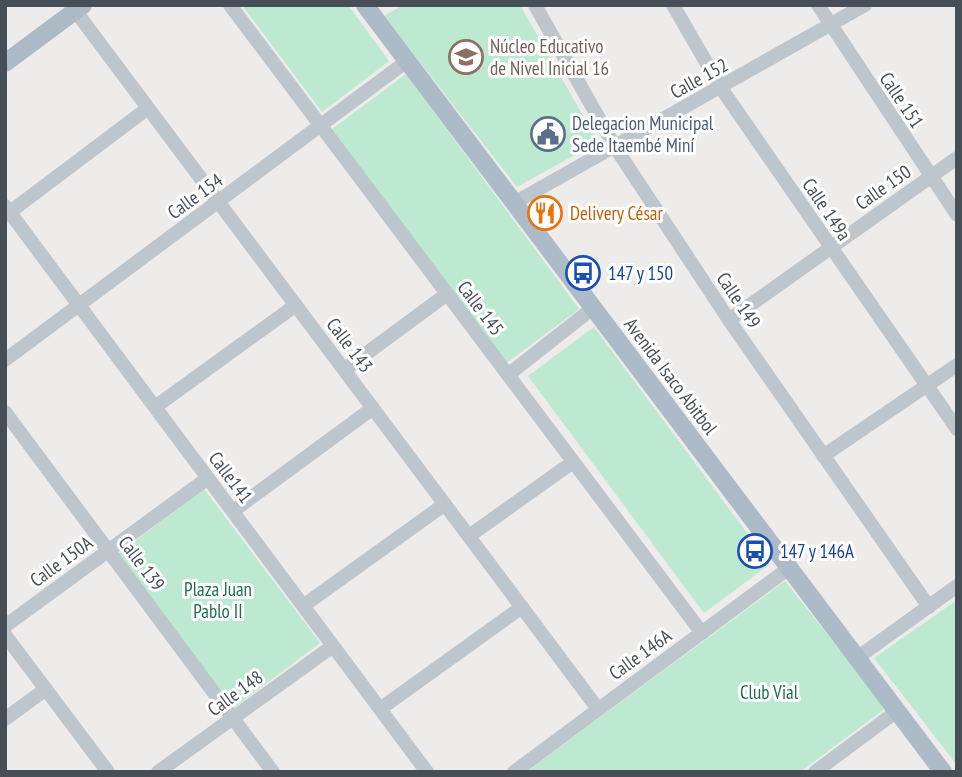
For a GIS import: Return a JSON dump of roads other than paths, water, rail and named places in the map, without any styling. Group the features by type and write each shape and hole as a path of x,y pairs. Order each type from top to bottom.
{"main road":[{"name":"Avenida Isaco Abitbol","path":"365,5 943,772"},
{"path":"5,63 77,7"}],"street":[{"name":"Calle 145","path":"230,5 702,633"},
{"name":"Calle 149","path":"534,5 615,147 729,320 929,607"},
{"name":"Calle 149a","path":"673,5 721,88 957,429"},
{"name":"Calle 151","path":"818,5 957,215"},
{"name":"Calle 152","path":"514,203 865,5"},
{"name":"Calle 143","path":"77,7 148,108 598,709"},
{"name":"Calle 154","path":"5,360 407,61"},
{"path":"8,209 148,108"},
{"name":"Calle 150","path":"729,320 957,158"},
{"name":"Calle141","path":"8,209 427,772"},
{"path":"344,369 447,294"},
{"path":"155,407 296,305"},
{"path":"508,375 593,308"},
{"path":"823,456 957,365"},
{"path":"233,511 373,408"},
{"name":"Calle 139","path":"5,412 273,772"},
{"path":"469,536 573,462"},
{"name":"Calle 150A","path":"5,625 208,478"},
{"path":"303,606 445,504"},
{"name":"Calle 146A","path":"514,772 789,568"},
{"path":"857,658 957,586"},
{"path":"380,709 522,607"},
{"path":"5,635 108,772"},
{"name":"Calle 148","path":"158,772 333,646"},
{"path":"5,719 46,689"},
{"path":"815,772 897,711"}],"place":[{"name":"Núcleo Educativo de Nivel Inicial 16","path":"466,57"},
{"name":"Delegacion Municipal Sede Itaembé Miní","path":"548,134"},
{"name":"Delivery César","path":"545,213"},
{"name":"147 y 150","path":"583,273"},
{"name":"147 y 146A","path":"755,551"}],"park label":[{"name":"Plaza Juan Pablo II","path":"218,600"},
{"name":"Club Vial","path":"769,692"}]}
